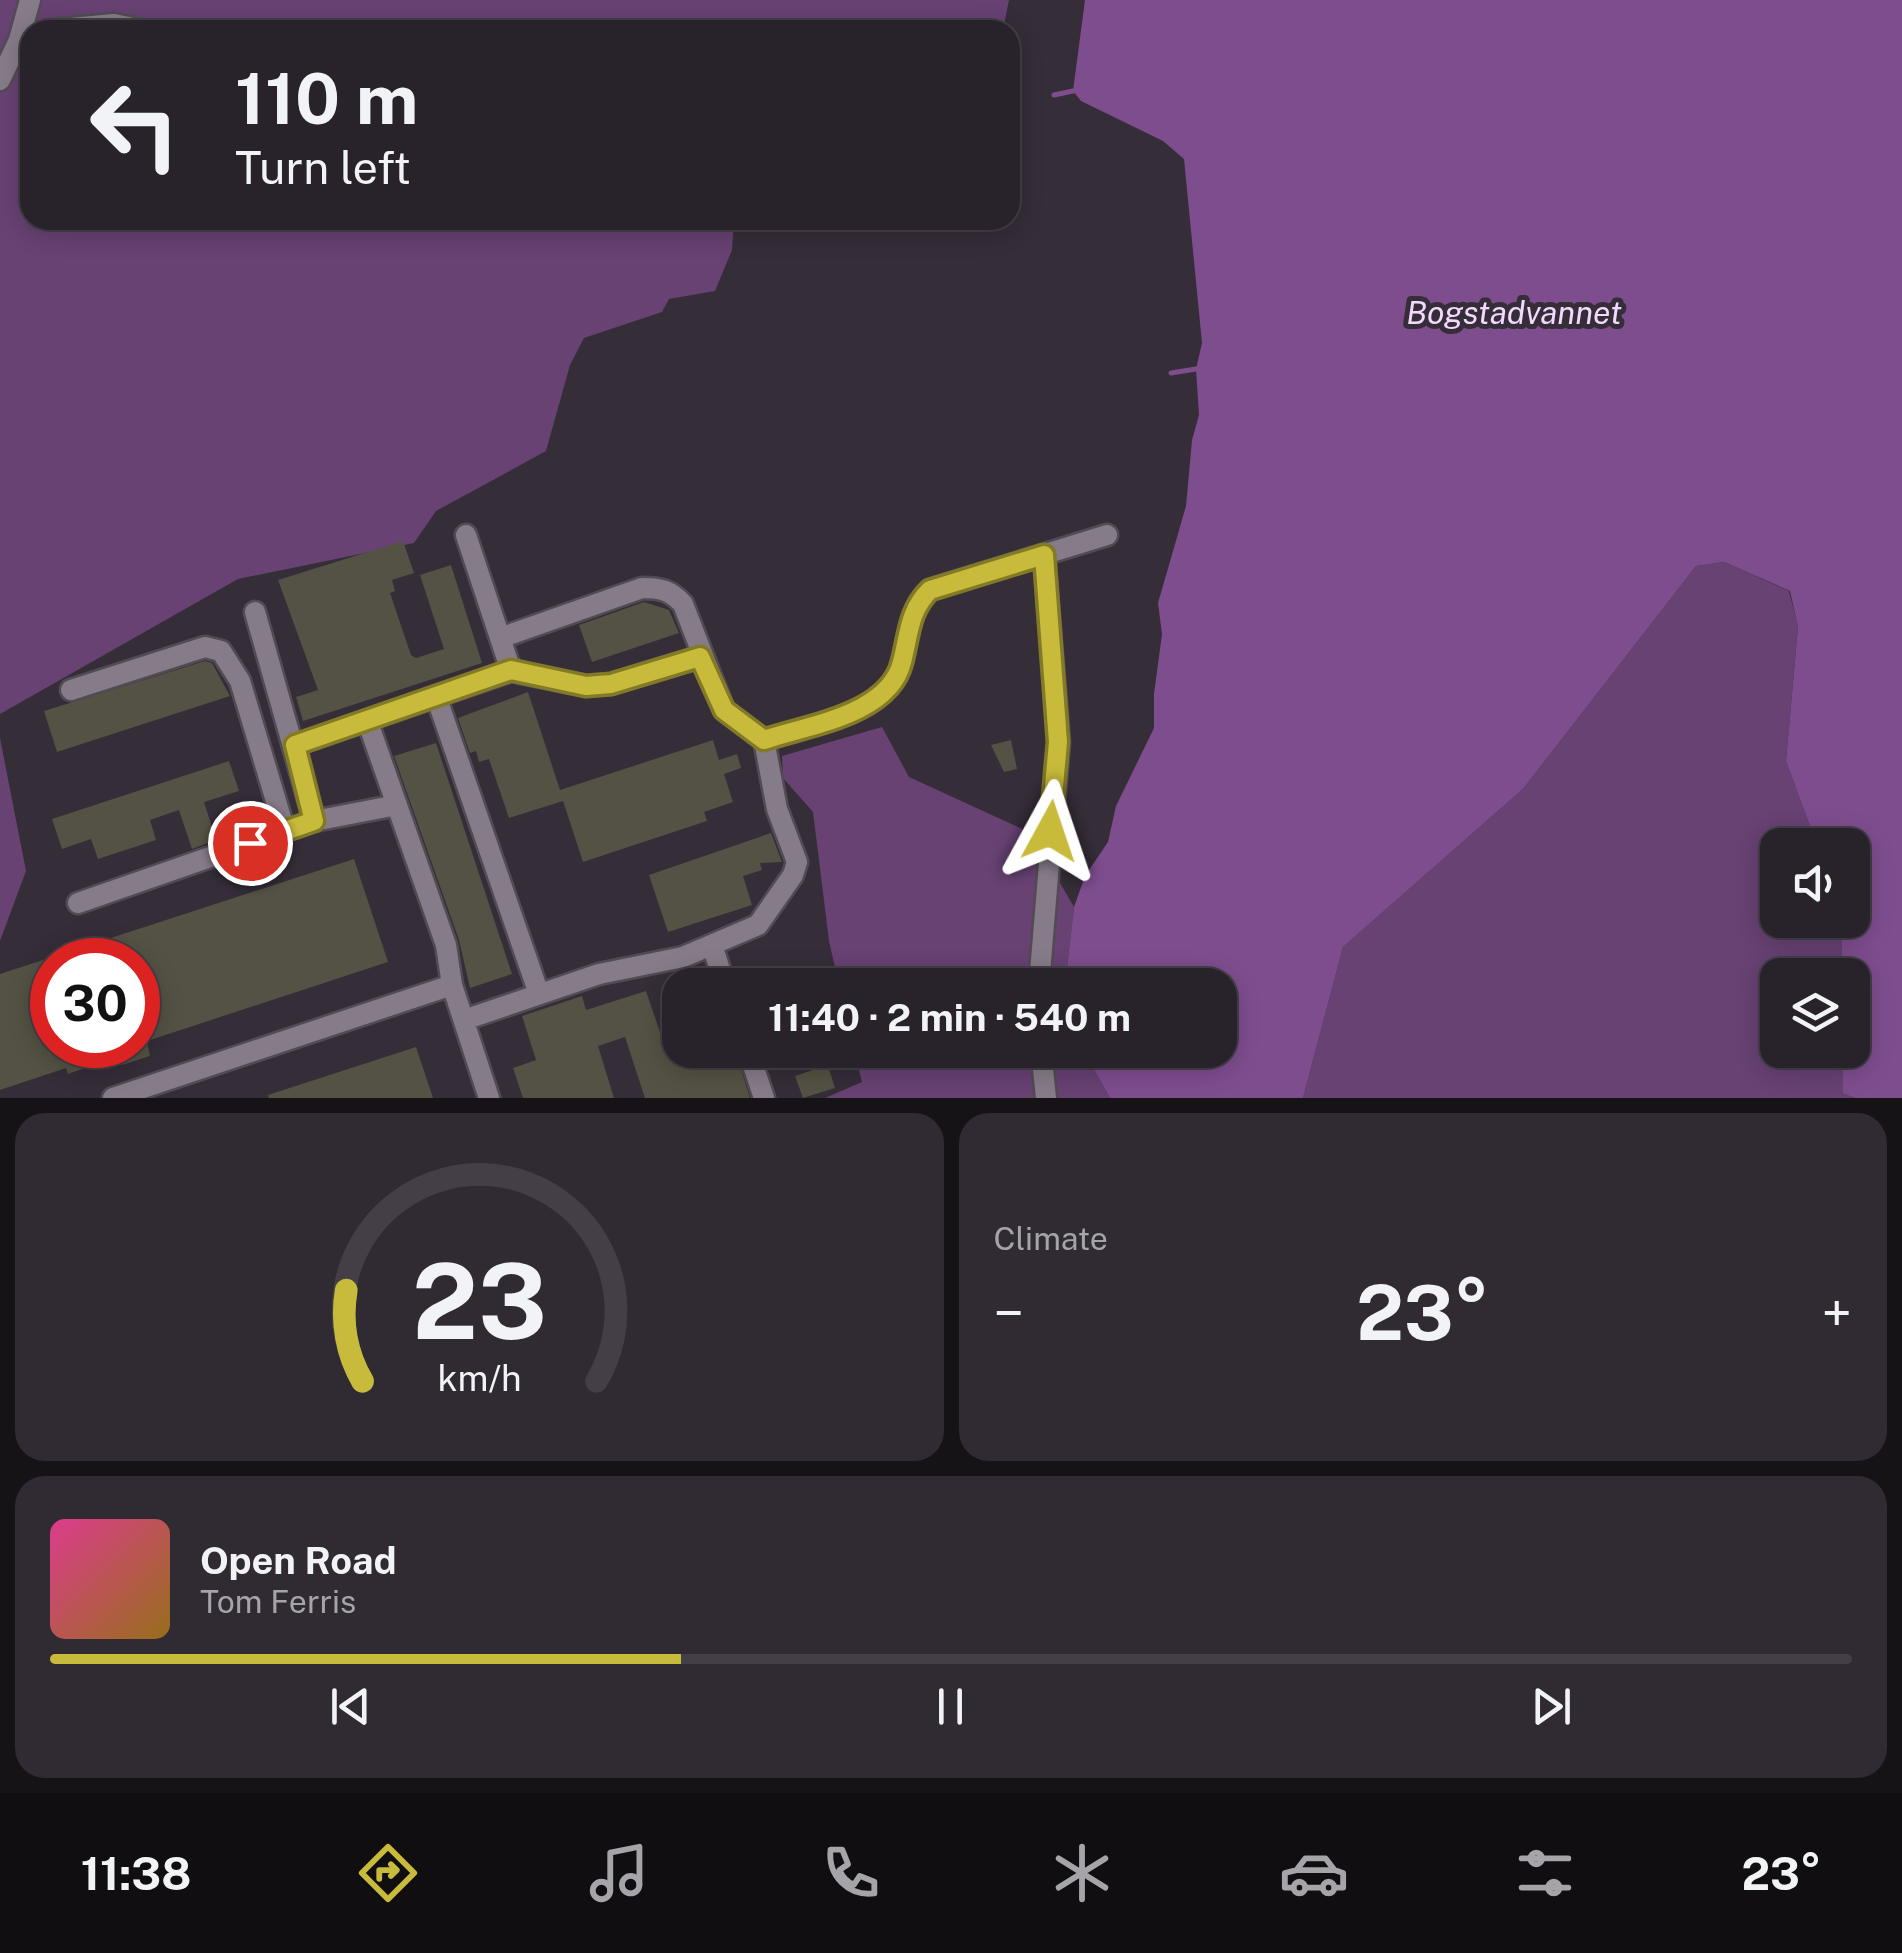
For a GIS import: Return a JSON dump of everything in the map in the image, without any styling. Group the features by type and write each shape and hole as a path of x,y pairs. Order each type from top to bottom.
{"street":[{"path":"0,80 20,45"},
{"path":"466,535 511,670"},
{"path":"764,740 850,711 888,690 900,669 916,604 930,590 1107,535"},
{"path":"1040,968 1058,742 1044,555"},
{"path":"464,1020 598,974 683,957 758,925 793,875 797,862 777,809 764,740 724,710 700,657 683,604 674,594 660,588 642,588 500,638"},
{"path":"255,612 314,821"},
{"path":"72,690 205,647 221,651 240,682 285,831"},
{"path":"295,745 511,670 586,686 611,684 700,657"},
{"path":"436,696 539,994"},
{"path":"367,720 446,945 452,984 488,1098"},
{"path":"78,904 314,821 397,806"},
{"path":"712,945 720,968"},
{"path":"113,1098 452,984"},
{"path":"754,1068 764,1098"},
{"path":"1042,1068 1046,1098"}],"shaded area":[{"path":"0,0 1009,0 1005,20 20,20 20,230 733,230 732,250 715,291 669,299 662,312 584,338 570,365 546,451 436,511 414,543 238,579 0,714"},
{"path":"1724,562 1789,591 1798,626 1786,761 1811,828 1760,828 1760,938 1841,938 1842,958 1760,958 1760,1068 1843,1068 1843,1092 1855,1098 1303,1098 1343,947 1523,789 1696,566"},
{"path":"882,727 909,777 1031,833 1074,907 1067,968 835,968 813,812 783,778 782,756"},
{"path":"0,738 26,871 0,941"},
{"path":"858,1068 1093,1068 1110,1098 825,1098 862,1082"}],"water":[{"name":"Bogstadvannet","path":"1085,0 1902,0 1902,1098 1855,1098 1843,1093 1843,1068 1870,1068 1870,958 1842,958 1841,938 1870,938 1870,828 1811,828 1786,761 1798,627 1790,591 1724,562 1696,566 1523,789 1343,947 1303,1098 1110,1098 1093,1068 1237,1068 1237,968 1067,968 1074,907 1085,876 1108,842 1116,806 1154,728 1162,634 1158,603 1186,506 1192,440 1199,415 1196,369 1202,343 1184,159 1163,141 1081,101 1073,91"}],"building":[{"path":"403,541 414,573 392,580 395,591 390,593 411,655 416,658 444,649 420,575 451,565 482,663 303,721 296,697 318,690 278,580"},
{"path":"644,602 669,610 679,633 592,662 579,625"},
{"path":"205,661 212,663 230,696 57,752 44,711"},
{"path":"528,692 560,790 713,740 719,760 737,754 741,768 724,774 733,802 704,812 707,821 583,862 563,801 509,818 489,759 479,762 476,751 470,753 458,718"},
{"path":"1011,740 1017,769 1004,772 991,745"},
{"path":"436,743 512,974 470,988 459,940 394,756"},
{"path":"229,761 239,791 204,802 216,840 192,849 179,810 150,820 156,840 98,859 91,839 62,849 52,819"},
{"path":"771,833 782,862 760,863 762,870 743,876 752,905 668,932 649,875"},
{"path":"354,859 388,962 160,1037 160,938 111,938"},
{"path":"30,964 30,1068 66,1068 0,1090 0,974"},
{"path":"646,991 662,1038 662,1068 741,1068 750,1098 645,1098 625,1037 598,1046 614,1098 523,1098 513,1068 536,1060 522,1016 582,996 586,1010"},
{"path":"416,1047 433,1098 269,1098 268,1095"},
{"path":"832,1068 835,1088 803,1098 795,1076"}],"waterway":[{"path":"1054,95 1073,91"},
{"path":"1171,373 1196,369"}],"route":[{"path":"250,843 314,821 295,745 511,670 586,686 611,684 700,657 724,710 764,740 850,711 888,690 900,669 916,604 930,590 1044,555 1058,742 1050,831"}]}
